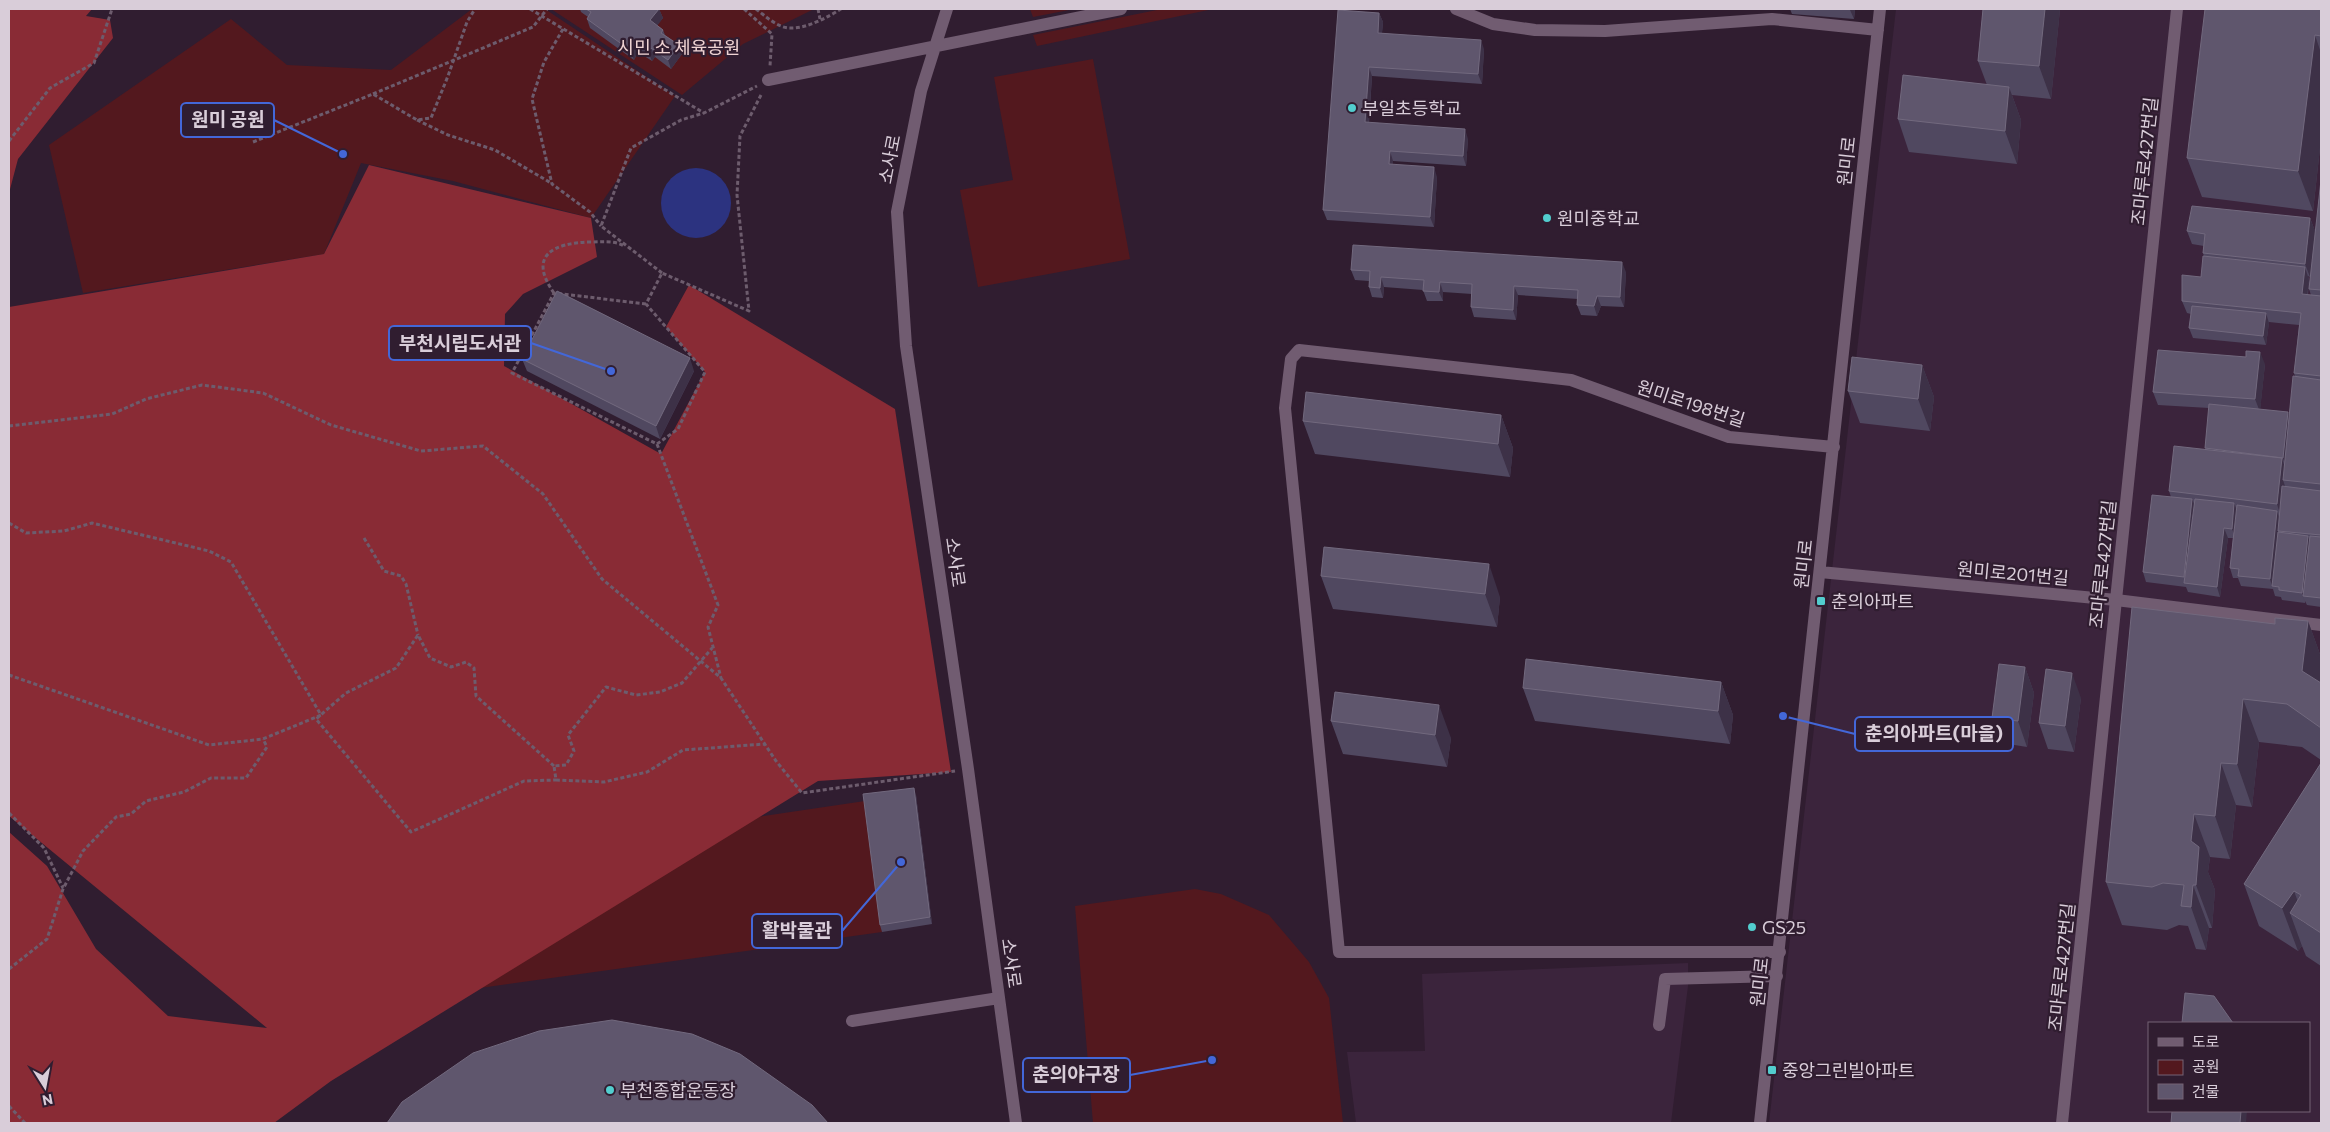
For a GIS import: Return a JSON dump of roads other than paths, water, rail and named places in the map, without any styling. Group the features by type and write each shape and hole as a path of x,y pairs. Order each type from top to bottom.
{"street":[{"name":"소사로","path":"947,9 921,91 897,212 906,346 968,769 1016,1123"},
{"path":"768,80 1122,9"},
{"path":"1456,9 1493,24 1535,30 1605,31 1771,14 1878,30"},
{"name":"원미로","path":"1760,1123 1780,952 1880,9"},
{"name":"조마루로427번길","path":"2062,1123 2177,9"},
{"name":"원미로198번길","path":"1780,952 1339,952 1285,408 1291,359 1299,350 1571,380 1730,438 1834,447"},
{"name":"원미로201번길","path":"1820,572 2116,600 2321,626"},
{"path":"1659,1025 1664,979 1777,976"},
{"path":"852,1021 999,998"}],"place":[{"name":"부일초등학교","path":"1352,108"},
{"name":"원미 공원","path":"343,154"},
{"name":"원미중학교","path":"1547,218"},
{"name":"부천시립도서관","path":"611,371"},
{"name":"춘의아파트","path":"1821,601"},
{"name":"춘의아파트(마을)","path":"1783,716"},
{"name":"활박물관","path":"901,862"},
{"name":"GS25","path":"1752,927"},
{"name":"춘의야구장","path":"1212,1060"},
{"name":"중앙그린빌아파트","path":"1772,1070"},
{"name":"부천종합운동장","path":"610,1090"}],"park label":[{"name":"시민 소 체육공원","path":"679,47"}]}
